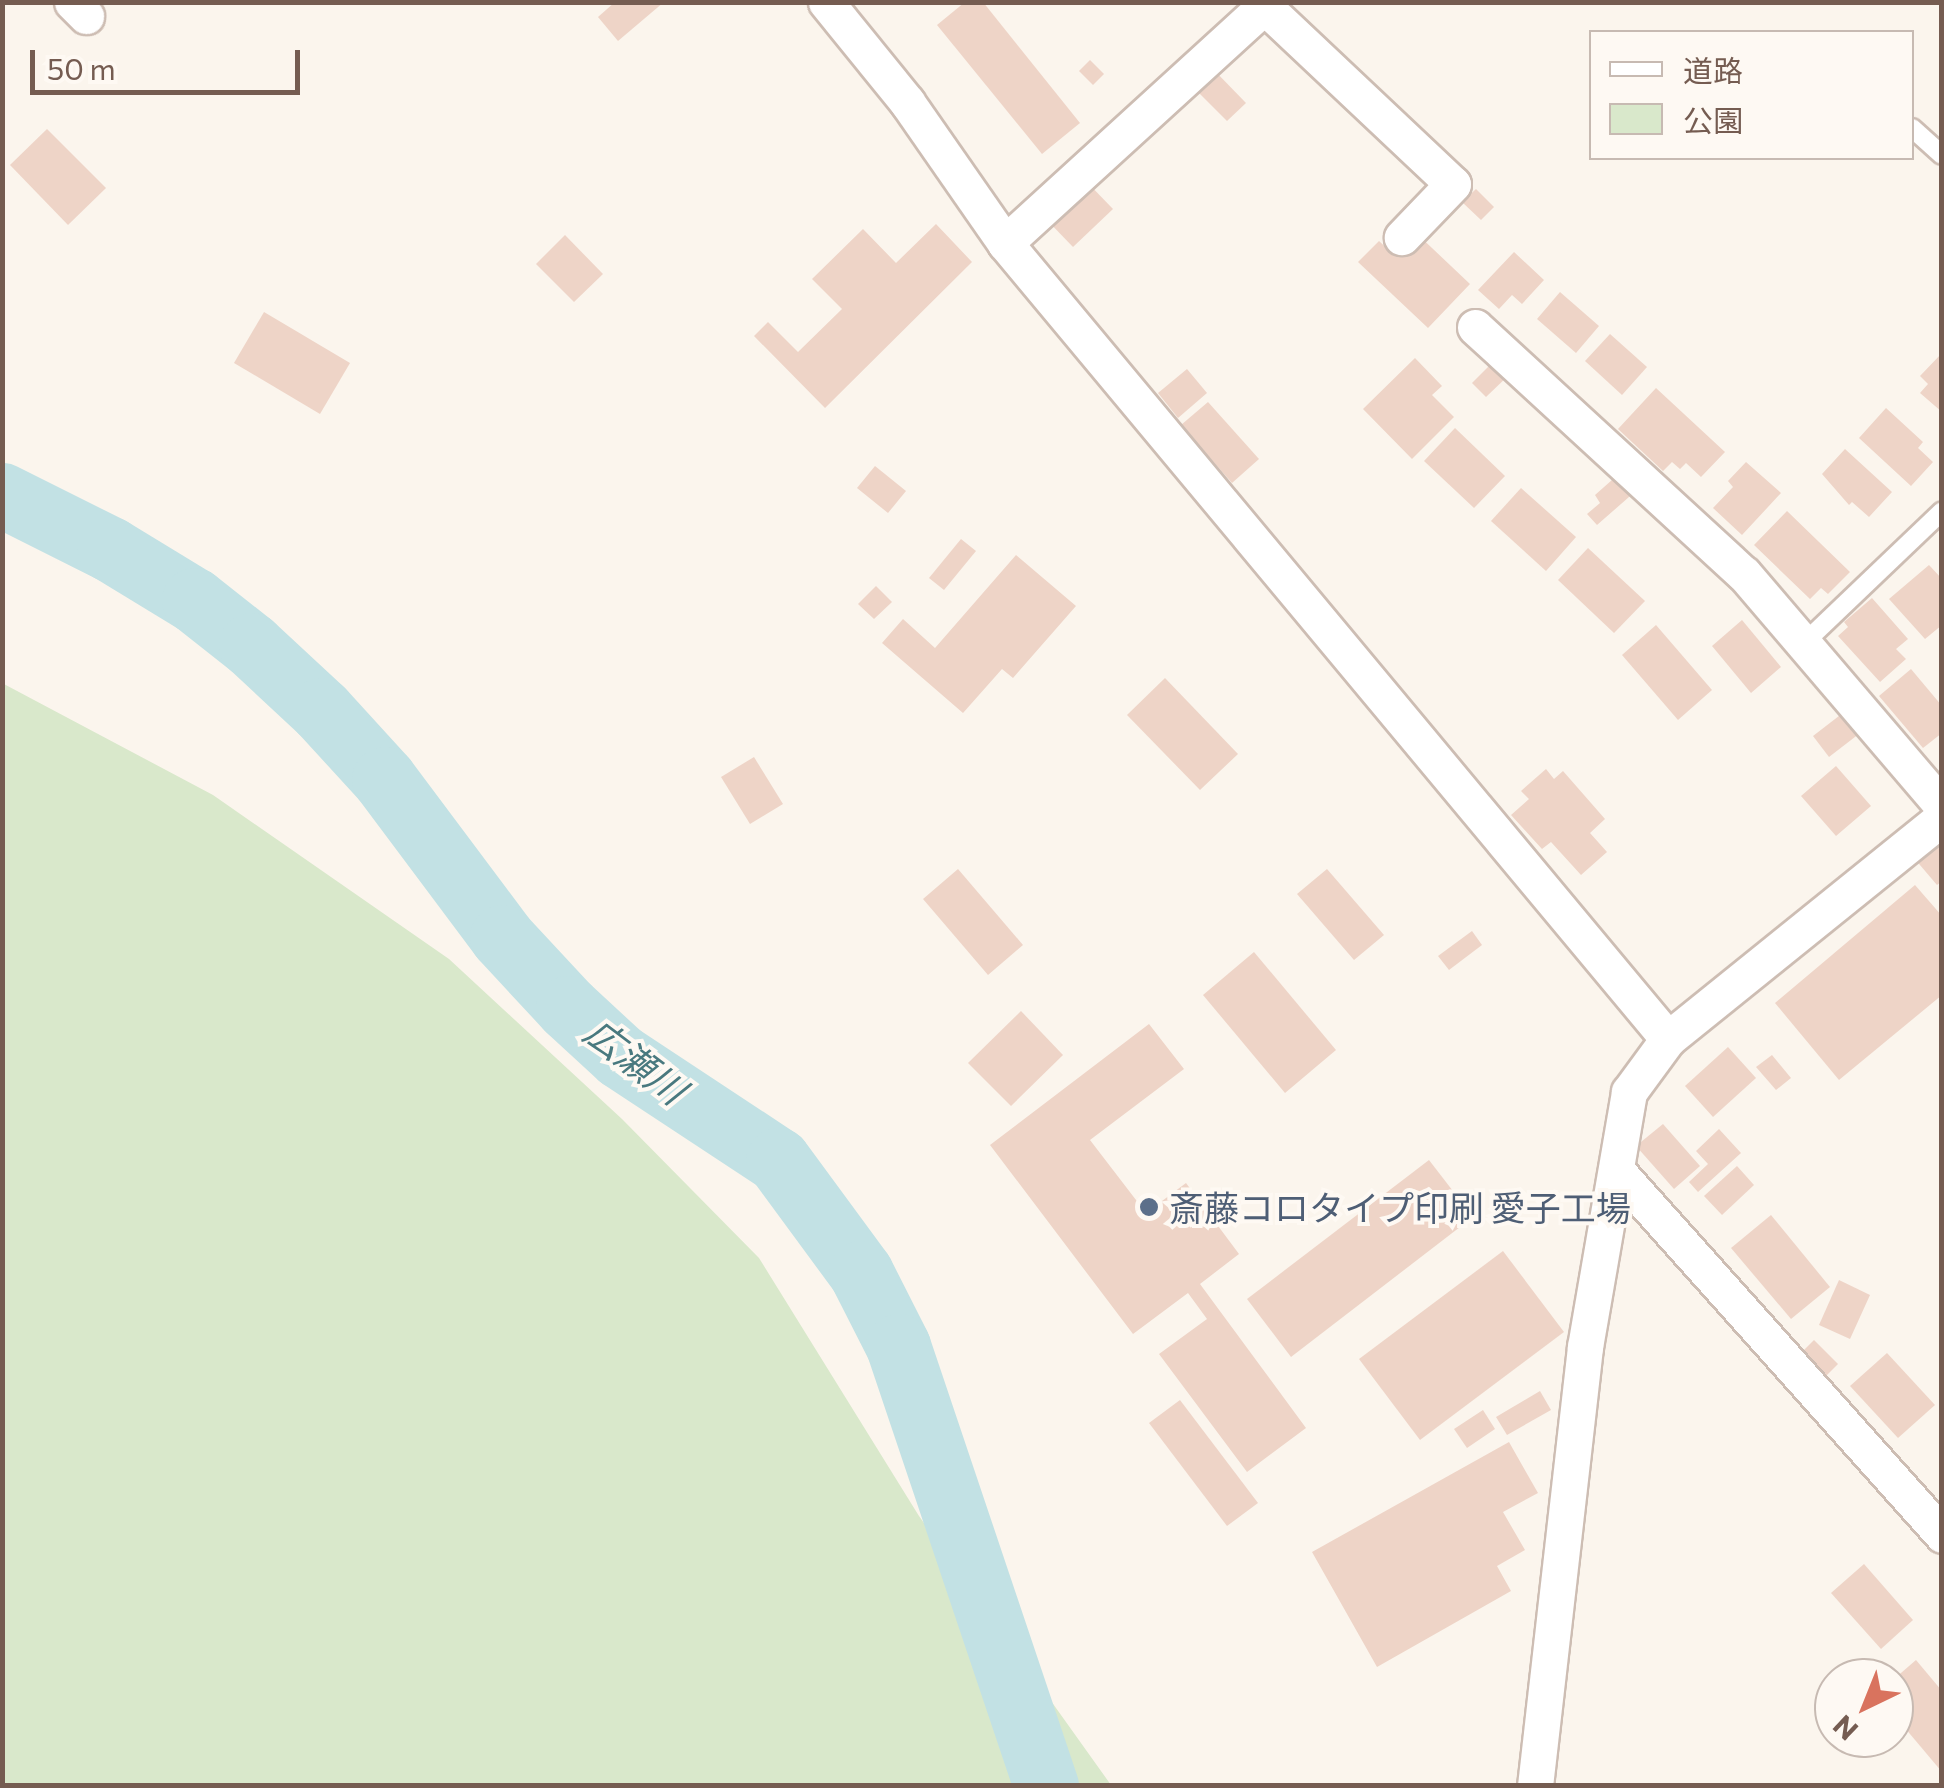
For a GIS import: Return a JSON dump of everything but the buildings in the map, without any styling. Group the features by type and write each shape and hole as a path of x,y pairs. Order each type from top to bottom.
{"street":[{"path":"826,2 907,102 1005,243 1668,1038"},
{"path":"1005,243 1267,4 1453,184 1402,238"},
{"path":"1475,327 1744,574 1942,806"},
{"path":"1535,1786 1585,1347 1629,1092 1668,1038 1942,818"},
{"path":"1618,1172 1942,1535"}],"lane":[{"path":"1914,130 1942,155"},
{"path":"1803,644 1942,511"}],"green space":[{"path":"2,683 213,795 449,959 622,1119 759,1258 919,1516 1111,1785 3,1785"}],"waterway":[{"name":"広瀬川","path":"2,495 110,549 194,600 251,645 321,710 384,779 502,937 568,1008 620,1056 778,1160 861,1273 898,1346 1046,1786"}],"place":[{"name":"斎藤コロタイプ印刷 愛子工場","path":"1149,1207"}]}
